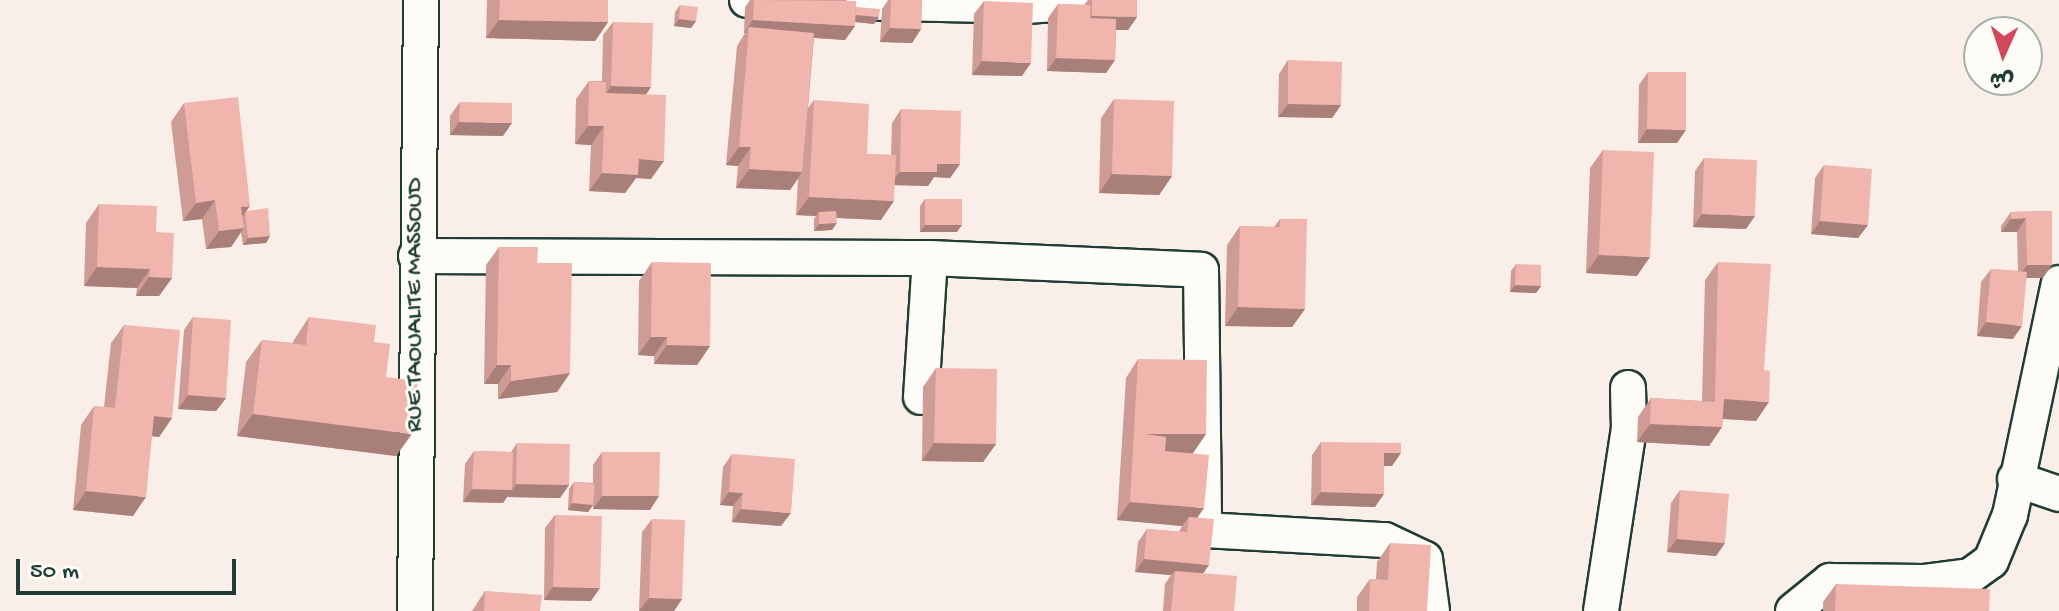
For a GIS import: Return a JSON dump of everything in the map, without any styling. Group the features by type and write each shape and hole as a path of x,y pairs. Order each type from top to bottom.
{"street":[{"name":"RUE TAOUALITE MASSOUD","path":"415,611 416,256 421,0"},
{"path":"747,0 1026,6 1113,0"},
{"path":"416,256 930,258 1201,270 1204,530 1385,540 1425,559 1432,611"},
{"path":"921,397 930,258"},
{"path":"1793,611 1830,581 1923,582 1970,576 1991,561 2010,515 2015,479 2058,296"},
{"path":"1601,611 1629,429 1628,388"},
{"path":"2015,479 2059,494"}],"building":[{"path":"500,0 608,0 608,22 499,20"},
{"path":"754,0 856,1 855,26 753,20"},
{"path":"891,0 922,0 921,29 890,28"},
{"path":"1092,0 1137,0 1137,17 1092,16"},
{"path":"984,1 1033,3 1031,63 982,61"},
{"path":"1058,4 1090,5 1090,18 1116,19 1115,60 1056,58"},
{"path":"680,5 698,7 696,21 679,19"},
{"path":"856,7 880,9 879,17 855,15"},
{"path":"613,22 653,23 651,87 611,86"},
{"path":"749,27 814,33 802,172 749,169 751,147 739,147"},
{"path":"1288,60 1342,62 1341,105 1288,104"},
{"path":"1648,72 1686,72 1686,130 1647,129"},
{"path":"589,81 606,82 606,93 666,95 664,161 639,159 638,175 602,173 604,126 588,126"},
{"path":"238,97 250,206 241,207 244,228 219,231 215,200 196,203 184,103"},
{"path":"1114,99 1174,101 1172,176 1112,174"},
{"path":"814,100 869,104 867,154 896,155 894,201 809,197"},
{"path":"460,102 512,103 512,123 459,122"},
{"path":"901,109 961,111 960,164 937,164 937,172 900,172"},
{"path":"1603,150 1654,152 1650,257 1599,255"},
{"path":"1704,158 1757,160 1755,216 1702,214"},
{"path":"1824,165 1872,169 1868,225 1820,221"},
{"path":"925,199 962,199 962,225 925,225"},
{"path":"99,204 157,206 156,232 174,233 172,278 149,277 150,269 97,267"},
{"path":"268,208 270,236 248,238 245,213"},
{"path":"836,211 837,223 819,224 819,212"},
{"path":"2052,211 2052,265 2027,265 2026,218 2011,219 2011,212"},
{"path":"1280,219 1307,219 1305,309 1238,307 1240,226 1280,227"},
{"path":"499,247 538,247 537,263 572,263 570,373 511,381 511,365 497,365"},
{"path":"652,262 711,263 710,346 667,345 667,337 651,337"},
{"path":"1718,262 1771,264 1764,370 1770,371 1769,402 1724,399 1722,427 1650,424 1651,398 1715,402"},
{"path":"1516,264 1541,265 1541,286 1515,285"},
{"path":"1991,269 2027,272 2022,326 1986,322"},
{"path":"193,317 231,320 226,398 188,395"},
{"path":"309,317 376,325 374,342 390,344 386,377 418,381 412,434 253,414 262,340 306,345"},
{"path":"124,325 180,330 172,418 154,416 146,497 86,491 94,406 115,408"},
{"path":"1138,359 1207,360 1206,434 1145,434 1166,437 1165,451 1209,455 1204,508 1130,502"},
{"path":"936,368 997,369 996,444 934,443"},
{"path":"1321,442 1401,443 1401,453 1384,453 1384,494 1321,492"},
{"path":"517,443 570,444 569,485 516,484"},
{"path":"474,451 513,452 512,490 472,489"},
{"path":"602,452 660,452 659,496 602,496"},
{"path":"732,454 795,459 791,513 741,509 743,493 729,492"},
{"path":"574,482 595,484 593,505 572,503"},
{"path":"1680,490 1729,494 1725,543 1677,539"},
{"path":"555,515 602,516 600,588 553,587"},
{"path":"1189,517 1214,519 1209,565 1144,559 1147,529 1187,532"},
{"path":"652,519 685,520 682,599 649,598"},
{"path":"1390,543 1431,545 1427,611 1369,611 1370,579 1388,580"},
{"path":"1175,571 1237,576 1234,611 1171,611"},
{"path":"1836,584 1990,589 1989,611 1835,611"},
{"path":"485,591 542,595 540,611 484,611"}]}
